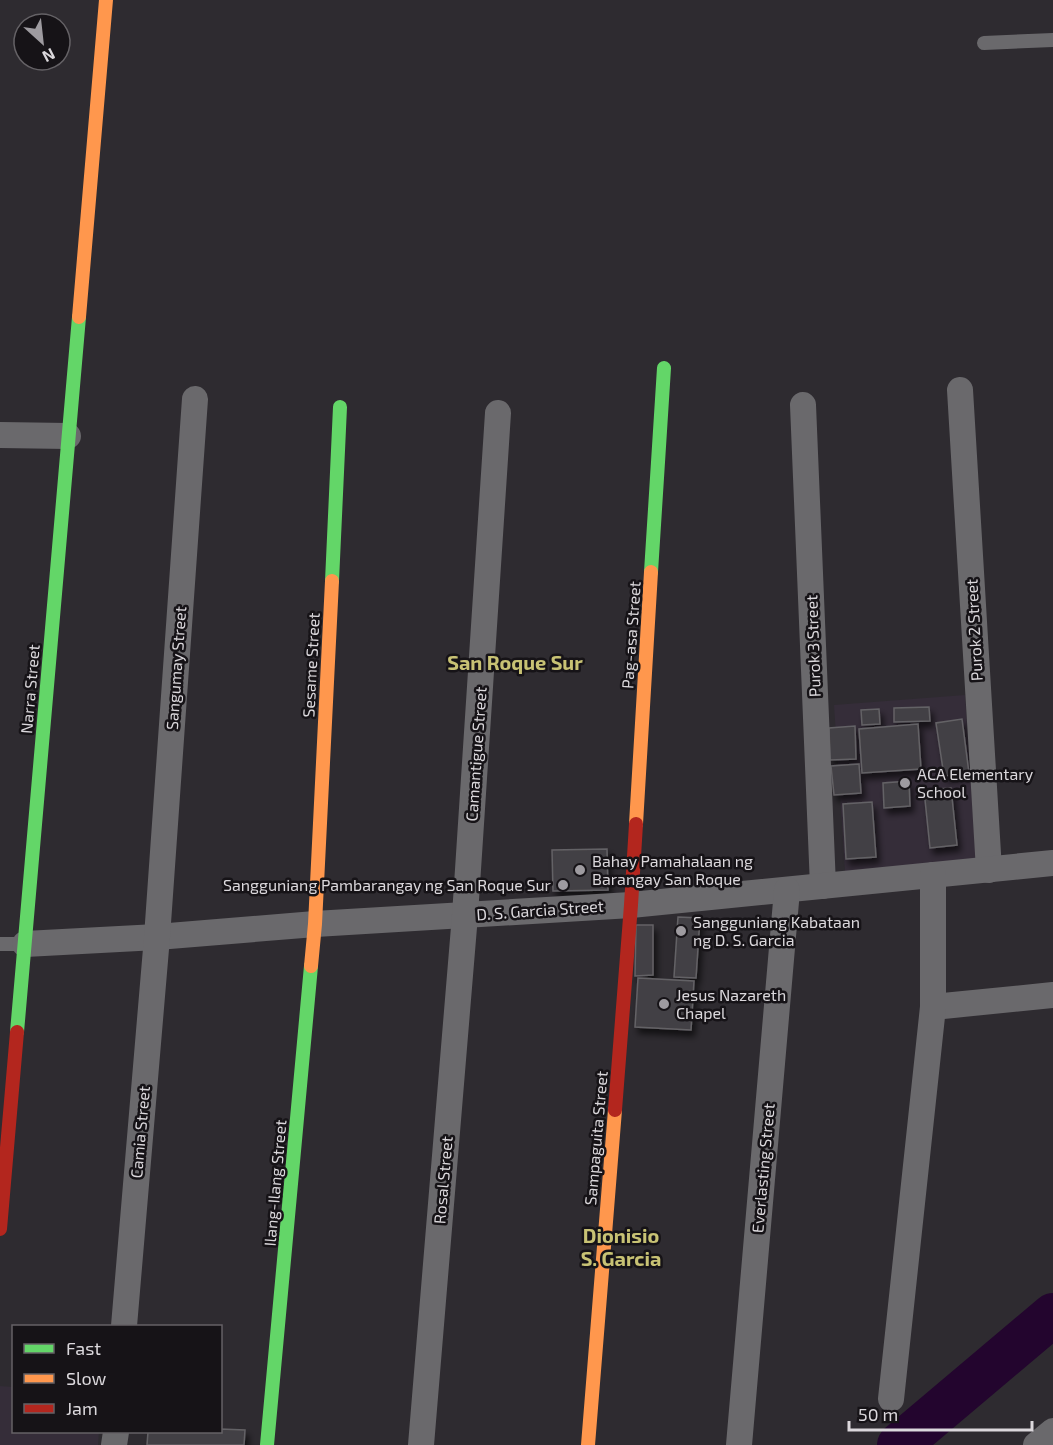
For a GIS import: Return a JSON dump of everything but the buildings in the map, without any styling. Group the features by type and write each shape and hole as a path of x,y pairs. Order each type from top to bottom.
{"street":[{"name":"Narra Street","path":"0,1229 12,944 69,436 106,0"},
{"name":"Pag-asa Street","path":"631,904 664,368"},
{"name":"Purok 2 Street","path":"960,390 988,870"},
{"name":"Sangumay Street","path":"157,937 195,399"},
{"name":"Purok 3 Street","path":"803,405 823,886"},
{"name":"Sesame Street","path":"315,924 340,407"},
{"name":"Camantigue Street","path":"465,915 498,413"},
{"path":"0,435 69,436"},
{"name":"D. S. Garcia Street","path":"12,944 157,937 315,924 631,904 1053,863"},
{"path":"891,1399 933,1007 933,875"},
{"name":"Everlasting Street","path":"739,1445 787,890"},
{"name":"Sampaguita Street","path":"588,1445 631,904"},
{"name":"Rosal Street","path":"421,1445 465,915"},
{"name":"Ilang-Ilang Street","path":"267,1445 315,924"},
{"name":"Camia Street","path":"124,1325 157,937"},
{"path":"933,1007 1053,995"},
{"path":"1036,1445 1053,1431"}],"lane":[{"path":"984,43 1053,40"}],"shaded area":[{"name":"ACA Elementary School","path":"965,695 976,861 845,871 834,705"},
{"path":"0,1386 12,1387 12,1433 99,1433 98,1445 0,1445"}],"waterway":[{"path":"899,1445 1053,1315"}],"traffic: fast":[{"path":"17,1032 79,317"},
{"path":"651,572 664,368"},
{"path":"332,581 340,407"},
{"path":"267,1445 311,966"}],"traffic: slow":[{"path":"79,317 106,0"},
{"path":"636,824 651,572"},
{"path":"311,966 332,581"},
{"path":"588,1445 615,1110"}],"traffic: jam":[{"path":"615,1110 636,824"},
{"path":"0,1229 17,1032"}],"place":[{"name":"ACA Elementary School","path":"905,783"},
{"name":"Bahay Pamahalaan ng Barangay San Roque","path":"580,870"},
{"name":"Sangguniang Pambarangay ng San Roque Sur","path":"563,885"},
{"name":"Sangguniang Kabataan ng D. S. Garcia","path":"681,931"},
{"name":"Jesus Nazareth Chapel","path":"664,1004"}],"district":[{"name":"San Roque Sur","path":"515,663"},
{"name":"Dionisio S. Garcia","path":"621,1248"}]}
